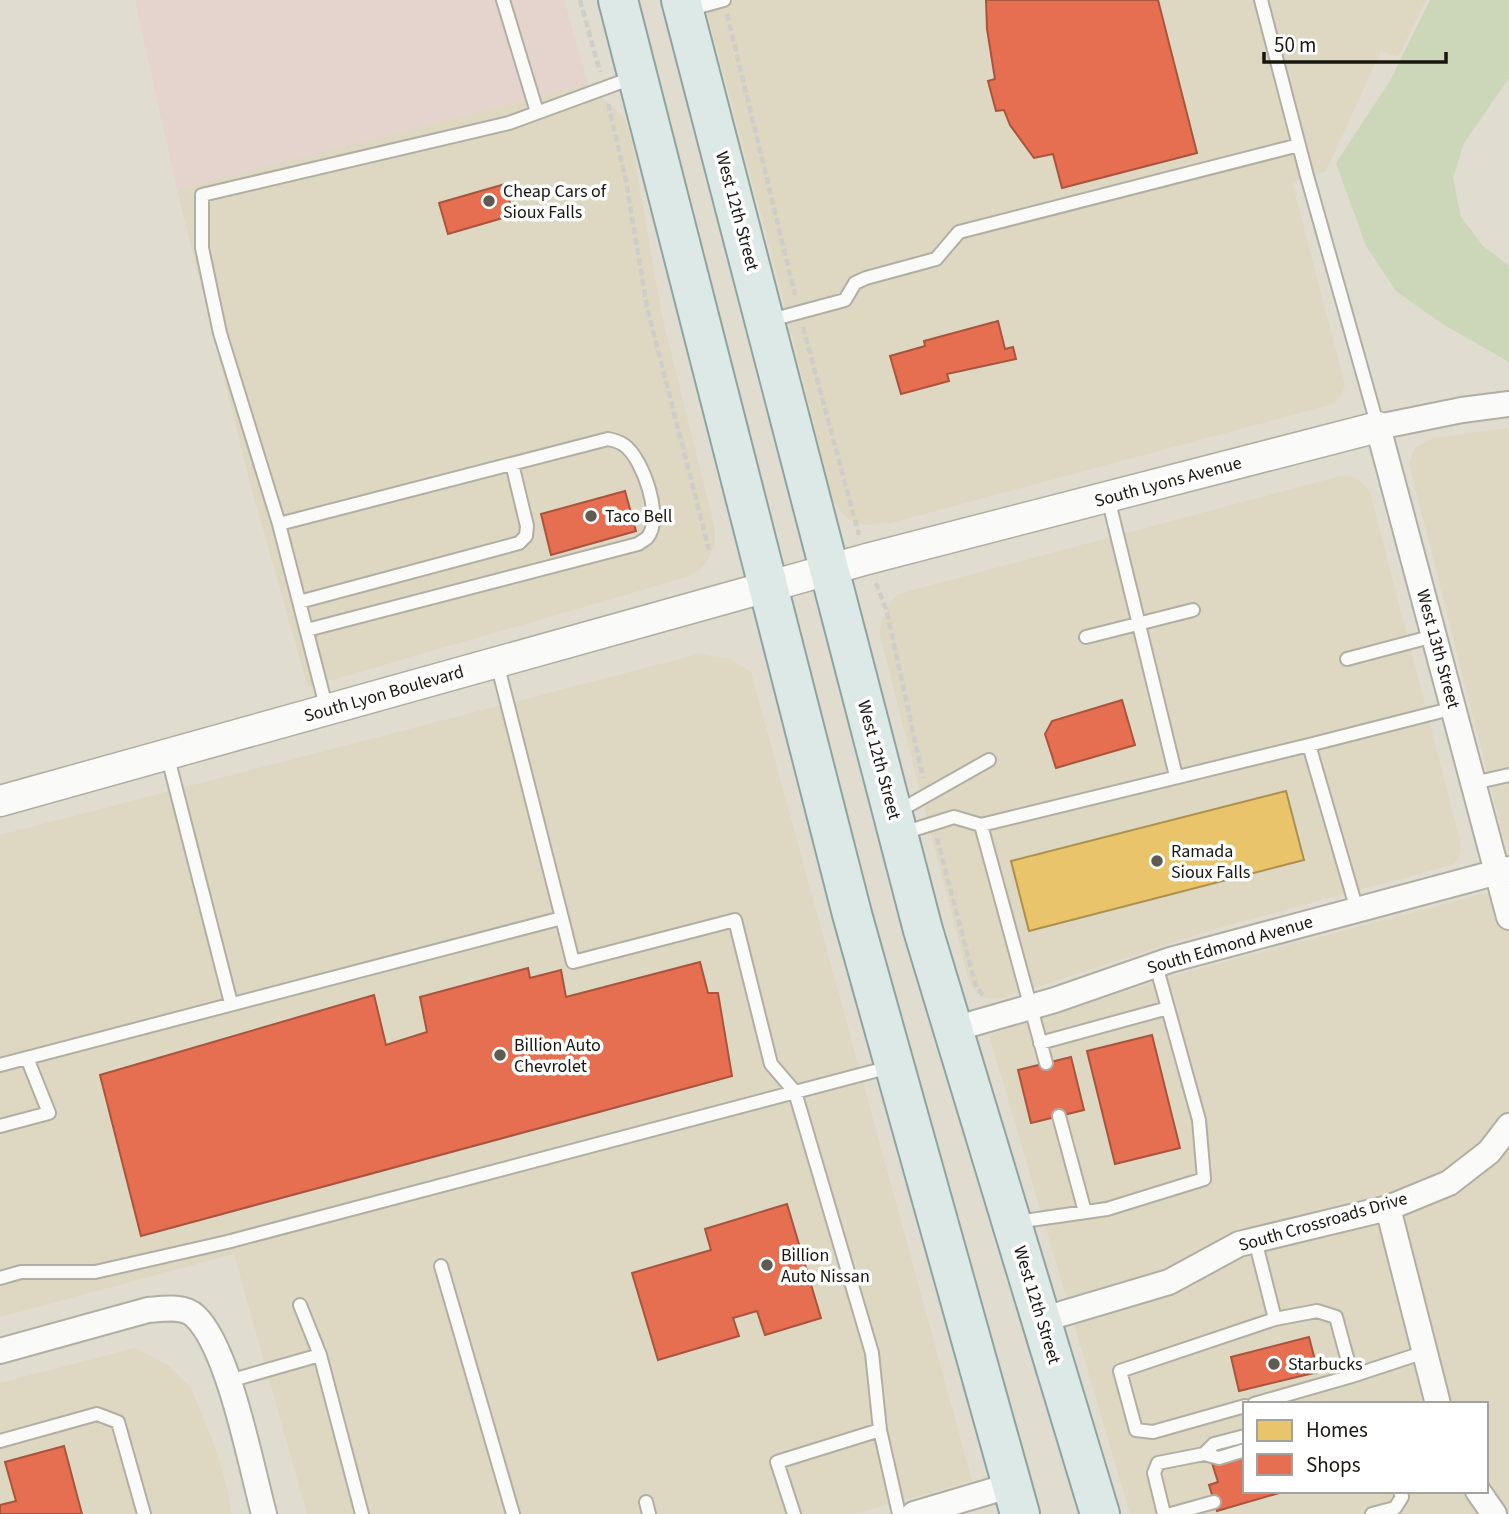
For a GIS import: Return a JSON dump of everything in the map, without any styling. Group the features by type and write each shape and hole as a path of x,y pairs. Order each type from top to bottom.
{"main road":[{"path":"618,0 622,82 769,587 852,914 1016,1500"},
{"name":"West 12th Street","path":"683,5 783,317 830,570 923,930 1100,1514"}],"street":[{"name":"South Lyons Avenue","path":"769,587 1378,427 1462,410 1509,404"},
{"name":"West 13th Street","path":"1378,427 1474,783 1503,870"},
{"name":"South Lyon Boulevard","path":"0,801 769,587"},
{"name":"South Edmond Avenue","path":"954,1029 1031,1007 1156,965 1503,870"},
{"path":"1503,870 1509,917"},
{"name":"South Crossroads Drive","path":"1041,1320 1169,1282 1239,1244 1388,1208 1449,1183 1489,1153 1509,1126"},
{"path":"1388,1208 1438,1402"},
{"path":"0,1351 148,1310 172,1308 194,1314 211,1339 229,1381 264,1514"},
{"path":"1479,1493 1494,1514"},
{"path":"914,1514 1016,1500"}],"lane":[{"path":"503,0 537,112"},
{"path":"1261,0 1378,427"},
{"path":"683,5 725,7"},
{"path":"327,710 279,524 220,333 202,248 202,195 509,123 622,82"},
{"path":"783,317 845,300 855,283 866,278 936,259 959,232 1299,145"},
{"path":"279,524 608,439 624,444 639,462 652,503 653,522 648,537 638,544 307,630"},
{"path":"299,602 519,543 526,536 527,526 512,464"},
{"path":"1108,498 1176,776"},
{"path":"1086,637 1193,610"},
{"path":"1348,659 1434,636"},
{"path":"497,662 573,962 735,920 771,1064 795,1092 872,1353 880,1430 899,1514"},
{"path":"896,824 954,817 981,825 1454,708"},
{"path":"1309,745 1357,909"},
{"path":"167,754 231,1003"},
{"path":"896,824 989,760"},
{"path":"1474,783 1509,775"},
{"path":"981,825 1046,1063"},
{"path":"0,1065 562,918"},
{"path":"1012,1222 1107,1209 1204,1179 1199,1120 1156,965"},
{"path":"1040,1043 1168,1008"},
{"path":"0,1126 49,1113 27,1058"},
{"path":"0,1278 22,1272 95,1272 227,1242 896,1065"},
{"path":"1059,1116 1085,1212"},
{"path":"1255,1240 1275,1319"},
{"path":"441,1266 513,1514"},
{"path":"300,1305 320,1355 362,1514"},
{"path":"1243,1407 1153,1432 1136,1430 1120,1371 1275,1319 1317,1311 1336,1317 1352,1376"},
{"path":"1261,1402 1425,1352"},
{"path":"229,1381 320,1355"},
{"path":"0,1441 97,1414 118,1422 144,1514"},
{"path":"794,1514 778,1462 880,1430"},
{"path":"1204,1454 1214,1444 1243,1437"},
{"path":"1164,1514 1154,1473 1158,1463 1204,1454 1219,1458 1243,1451"},
{"path":"1372,1514 1395,1507 1402,1497 1401,1493"},
{"path":"1171,1514 1214,1502"}],"path":[{"path":"580,0 622,82 626,181 646,307 709,550"},
{"path":"725,7 783,317 853,519"}],"shaded area":[{"path":"135,0 564,0 588,84 177,189"},
{"path":"704,0 1426,0 1398,57 1381,51 1326,171 1292,182 1345,385 1341,396 1333,404 891,523 865,525 847,519 833,501 776,271"},
{"path":"588,84 625,119 632,144 662,316 715,529 715,543 708,560 690,576 308,687 250,483 177,189"},
{"path":"1509,428 1509,844 1503,835 1409,463 1415,448 1433,438"},
{"path":"1340,476 1358,479 1370,492 1460,840 1461,850 1457,860 1452,865 1222,927 1002,998 982,997 974,991 969,982 880,635 881,623 889,603 897,595 909,591"},
{"path":"699,654 730,659 751,672 972,1481 854,1514 307,1514 234,1254 0,1317 0,835"},
{"path":"1509,887 1509,1514 1130,1514 989,1035 1190,971"},
{"path":"135,1348 167,1364 191,1388 217,1452 231,1514 0,1514 0,1383"}],"green space":[{"path":"1430,0 1509,0 1509,78 1464,143 1453,178 1461,217 1483,246 1509,266 1509,362 1441,323 1396,291 1366,246 1336,163 1390,81"}],"building: Homes":[{"name":"Ramada Sioux Falls","path":"1286,791 1304,860 1029,931 1011,861"}],"building: Shops":[{"path":"986,0 1158,0 1197,153 1062,188 1053,154 1034,158 1010,125 1004,110 996,111 988,81 995,79 987,29"},
{"path":"505,184 513,215 448,234 439,203"},
{"path":"998,321 1005,349 1013,347 1016,359 947,374 949,381 901,394 890,356 925,346 924,341"},
{"path":"625,491 636,531 551,555 541,514"},
{"path":"1122,700 1135,745 1056,768 1045,734 1052,721"},
{"path":"700,962 708,993 718,993 732,1076 141,1236 100,1075 374,995 386,1045 427,1032 420,997 528,968 530,978 561,970 566,997"},
{"path":"1152,1035 1180,1148 1115,1164 1087,1051"},
{"path":"1071,1057 1084,1110 1031,1123 1018,1070"},
{"path":"787,1204 821,1318 765,1335 757,1311 733,1318 739,1336 658,1360 632,1273 711,1250 705,1229"},
{"name":"Starbucks","path":"1309,1337 1318,1372 1239,1391 1231,1357"},
{"path":"64,1446 82,1514 0,1514 0,1505 16,1501 5,1462"},
{"path":"1243,1454 1243,1493 1279,1493 1217,1511 1209,1485 1218,1482 1212,1463"}],"place":[{"name":"Cheap Cars of Sioux Falls","path":"489,201"},
{"name":"Taco Bell","path":"591,516"},
{"name":"Ramada Sioux Falls","path":"1157,861"},
{"name":"Billion Auto Chevrolet","path":"500,1055"},
{"name":"Billion Auto Nissan","path":"767,1265"},
{"name":"Starbucks","path":"1274,1364"}]}
